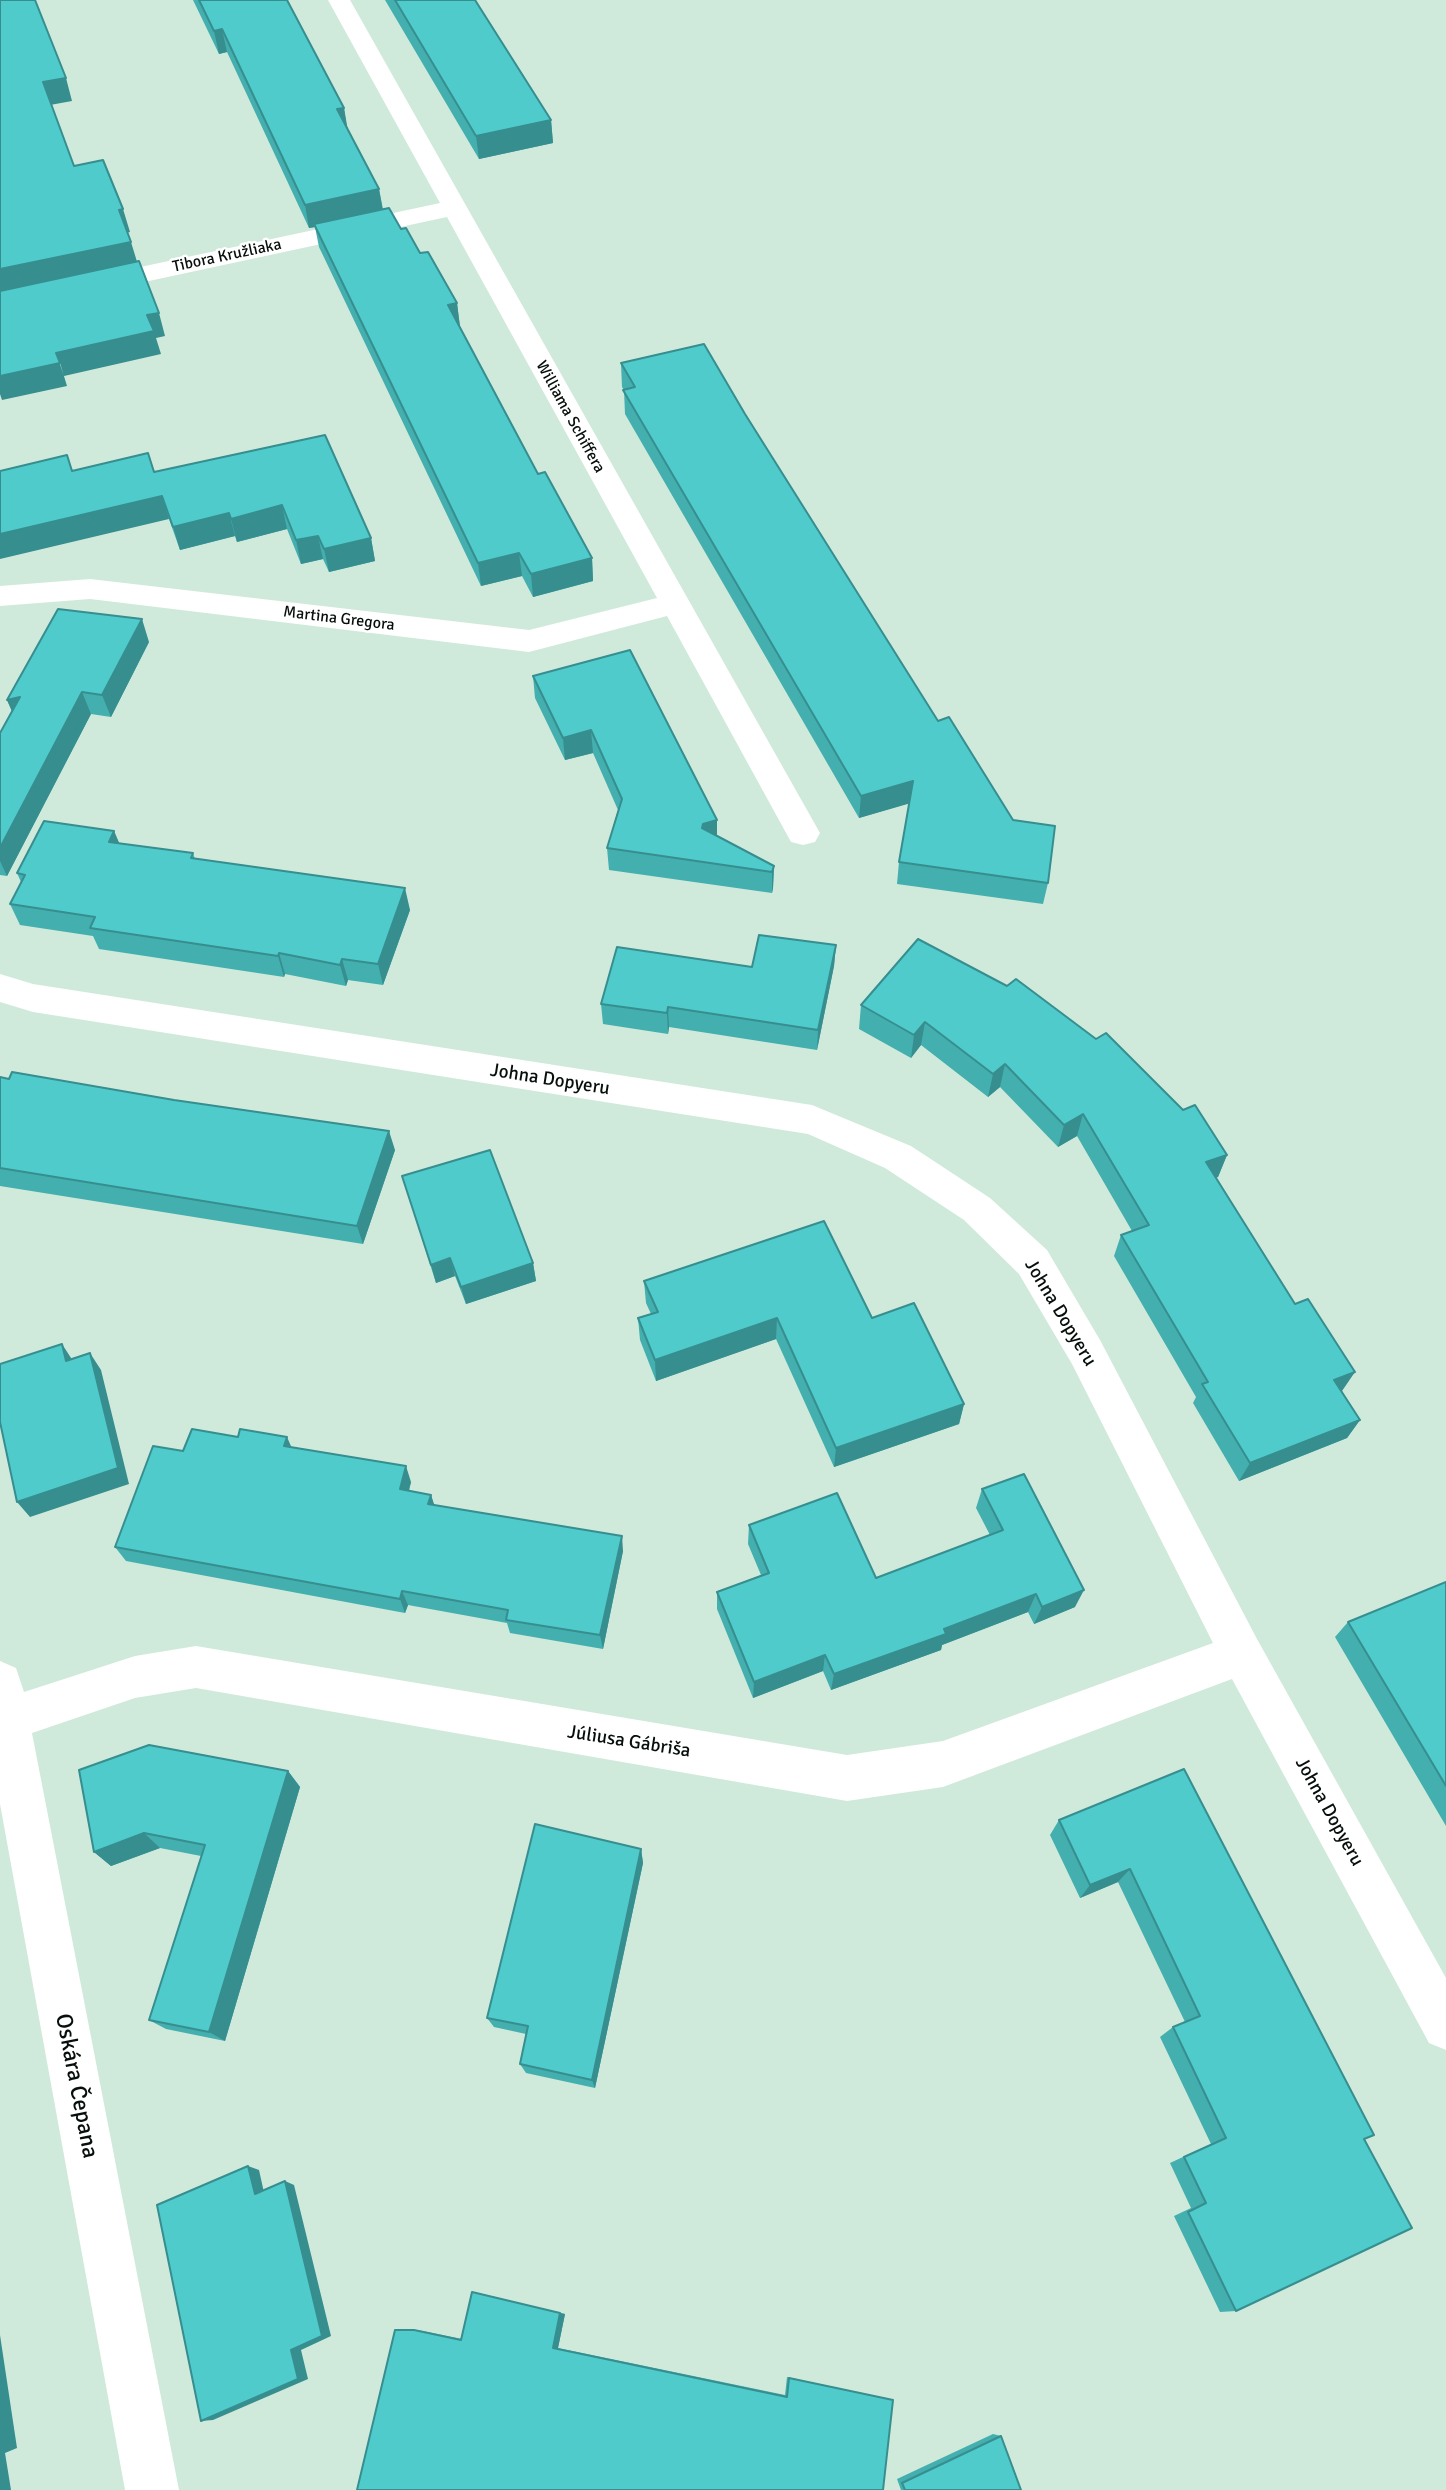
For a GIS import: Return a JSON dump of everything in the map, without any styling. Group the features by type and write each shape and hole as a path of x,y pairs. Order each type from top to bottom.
{"street":[{"name":"Williama Schiffera","path":"339,0 803,833"},
{"name":"Tibora Kružliaka","path":"0,305 453,208"},
{"name":"Martina Gregora","path":"0,596 35,591 90,589 529,641 674,604"},
{"name":"Johna Dopyeru","path":"0,988 47,1000 812,1120 898,1157 976,1209 1033,1262 1086,1352 1242,1654 1446,2025"},
{"name":"Júliusa Gábriša","path":"4,1701 196,1667 847,1778 943,1765 1242,1654"},
{"name":"Oskára Čepana","path":"4,1701 152,2490"}],"building":[{"path":"0,0 35,0 66,78 43,82 74,166 103,160 123,209 119,210 131,242 0,269"},
{"path":"199,0 287,0 344,108 337,109 379,189 305,205 222,29 214,31"},
{"path":"395,0 475,0 551,120 476,136"},
{"path":"389,208 401,229 406,228 420,253 428,252 457,303 448,305 538,474 545,472 592,558 531,574 519,553 478,563 314,224"},
{"path":"139,261 159,313 147,315 154,331 56,353 60,363 0,376 0,291"},
{"path":"704,344 938,721 949,717 1013,820 1055,826 1048,883 899,862 913,781 861,796 623,390 635,387 621,363"},
{"path":"325,435 371,538 324,549 318,536 296,540 282,505 231,519 229,513 173,527 162,496 0,534 0,471 67,455 72,471 148,453 154,472"},
{"path":"58,609 142,619 102,695 82,692 0,848 0,733 20,697 7,700"},
{"path":"630,650 717,820 703,824 702,828 774,866 772,872 607,848 622,799 591,730 563,738 533,676"},
{"path":"44,821 114,831 109,842 193,853 191,858 405,888 378,964 342,959 340,965 279,953 278,956 90,928 95,917 10,904 25,875 17,873"},
{"path":"759,935 836,945 818,1030 668,1007 667,1013 601,1004 617,947 752,967"},
{"path":"918,939 1007,986 1016,979 1096,1039 1106,1033 1183,1110 1195,1105 1227,1155 1206,1162 1295,1304 1308,1299 1355,1372 1334,1380 1360,1420 1250,1463 1202,1384 1208,1382 1121,1235 1149,1225 1083,1114 1064,1125 1005,1064 993,1074 925,1022 914,1035 861,1005"},
{"path":"12,1072 174,1100 389,1131 357,1226 0,1168 0,1077 9,1079"},
{"path":"490,1150 533,1263 461,1287 450,1258 431,1265 402,1176"},
{"path":"824,1221 872,1318 914,1303 964,1404 836,1448 777,1318 655,1360 638,1318 658,1312 644,1281"},
{"path":"62,1344 66,1361 90,1353 118,1468 17,1502 0,1422 0,1364"},
{"path":"192,1429 238,1437 240,1429 287,1437 284,1446 406,1466 400,1489 431,1495 428,1504 622,1536 600,1635 506,1620 508,1610 402,1591 400,1599 115,1547 153,1446 183,1451"},
{"path":"1024,1474 1084,1590 1042,1607 1036,1594 944,1629 946,1634 834,1674 825,1655 754,1682 717,1592 769,1573 749,1525 837,1493 876,1578 1003,1530 982,1489"},
{"path":"1446,1582 1446,1786 1348,1622"},
{"path":"149,1745 288,1771 209,2032 149,2020 205,1845 144,1833 94,1852 79,1770"},
{"path":"1184,1769 1374,2135 1364,2139 1412,2228 1236,2311 1188,2212 1206,2203 1184,2157 1226,2138 1173,2027 1200,2016 1130,1869 1090,1885 1059,1820"},
{"path":"535,1824 641,1849 592,2080 520,2064 528,2026 487,2018"},
{"path":"248,2166 255,2194 285,2181 322,2336 291,2350 298,2379 201,2421 157,2205"},
{"path":"472,2292 560,2313 553,2348 787,2397 789,2378 893,2400 883,2490 357,2490 395,2330 414,2330 461,2340"},
{"path":"1001,2436 1021,2490 905,2490 902,2483"}]}
